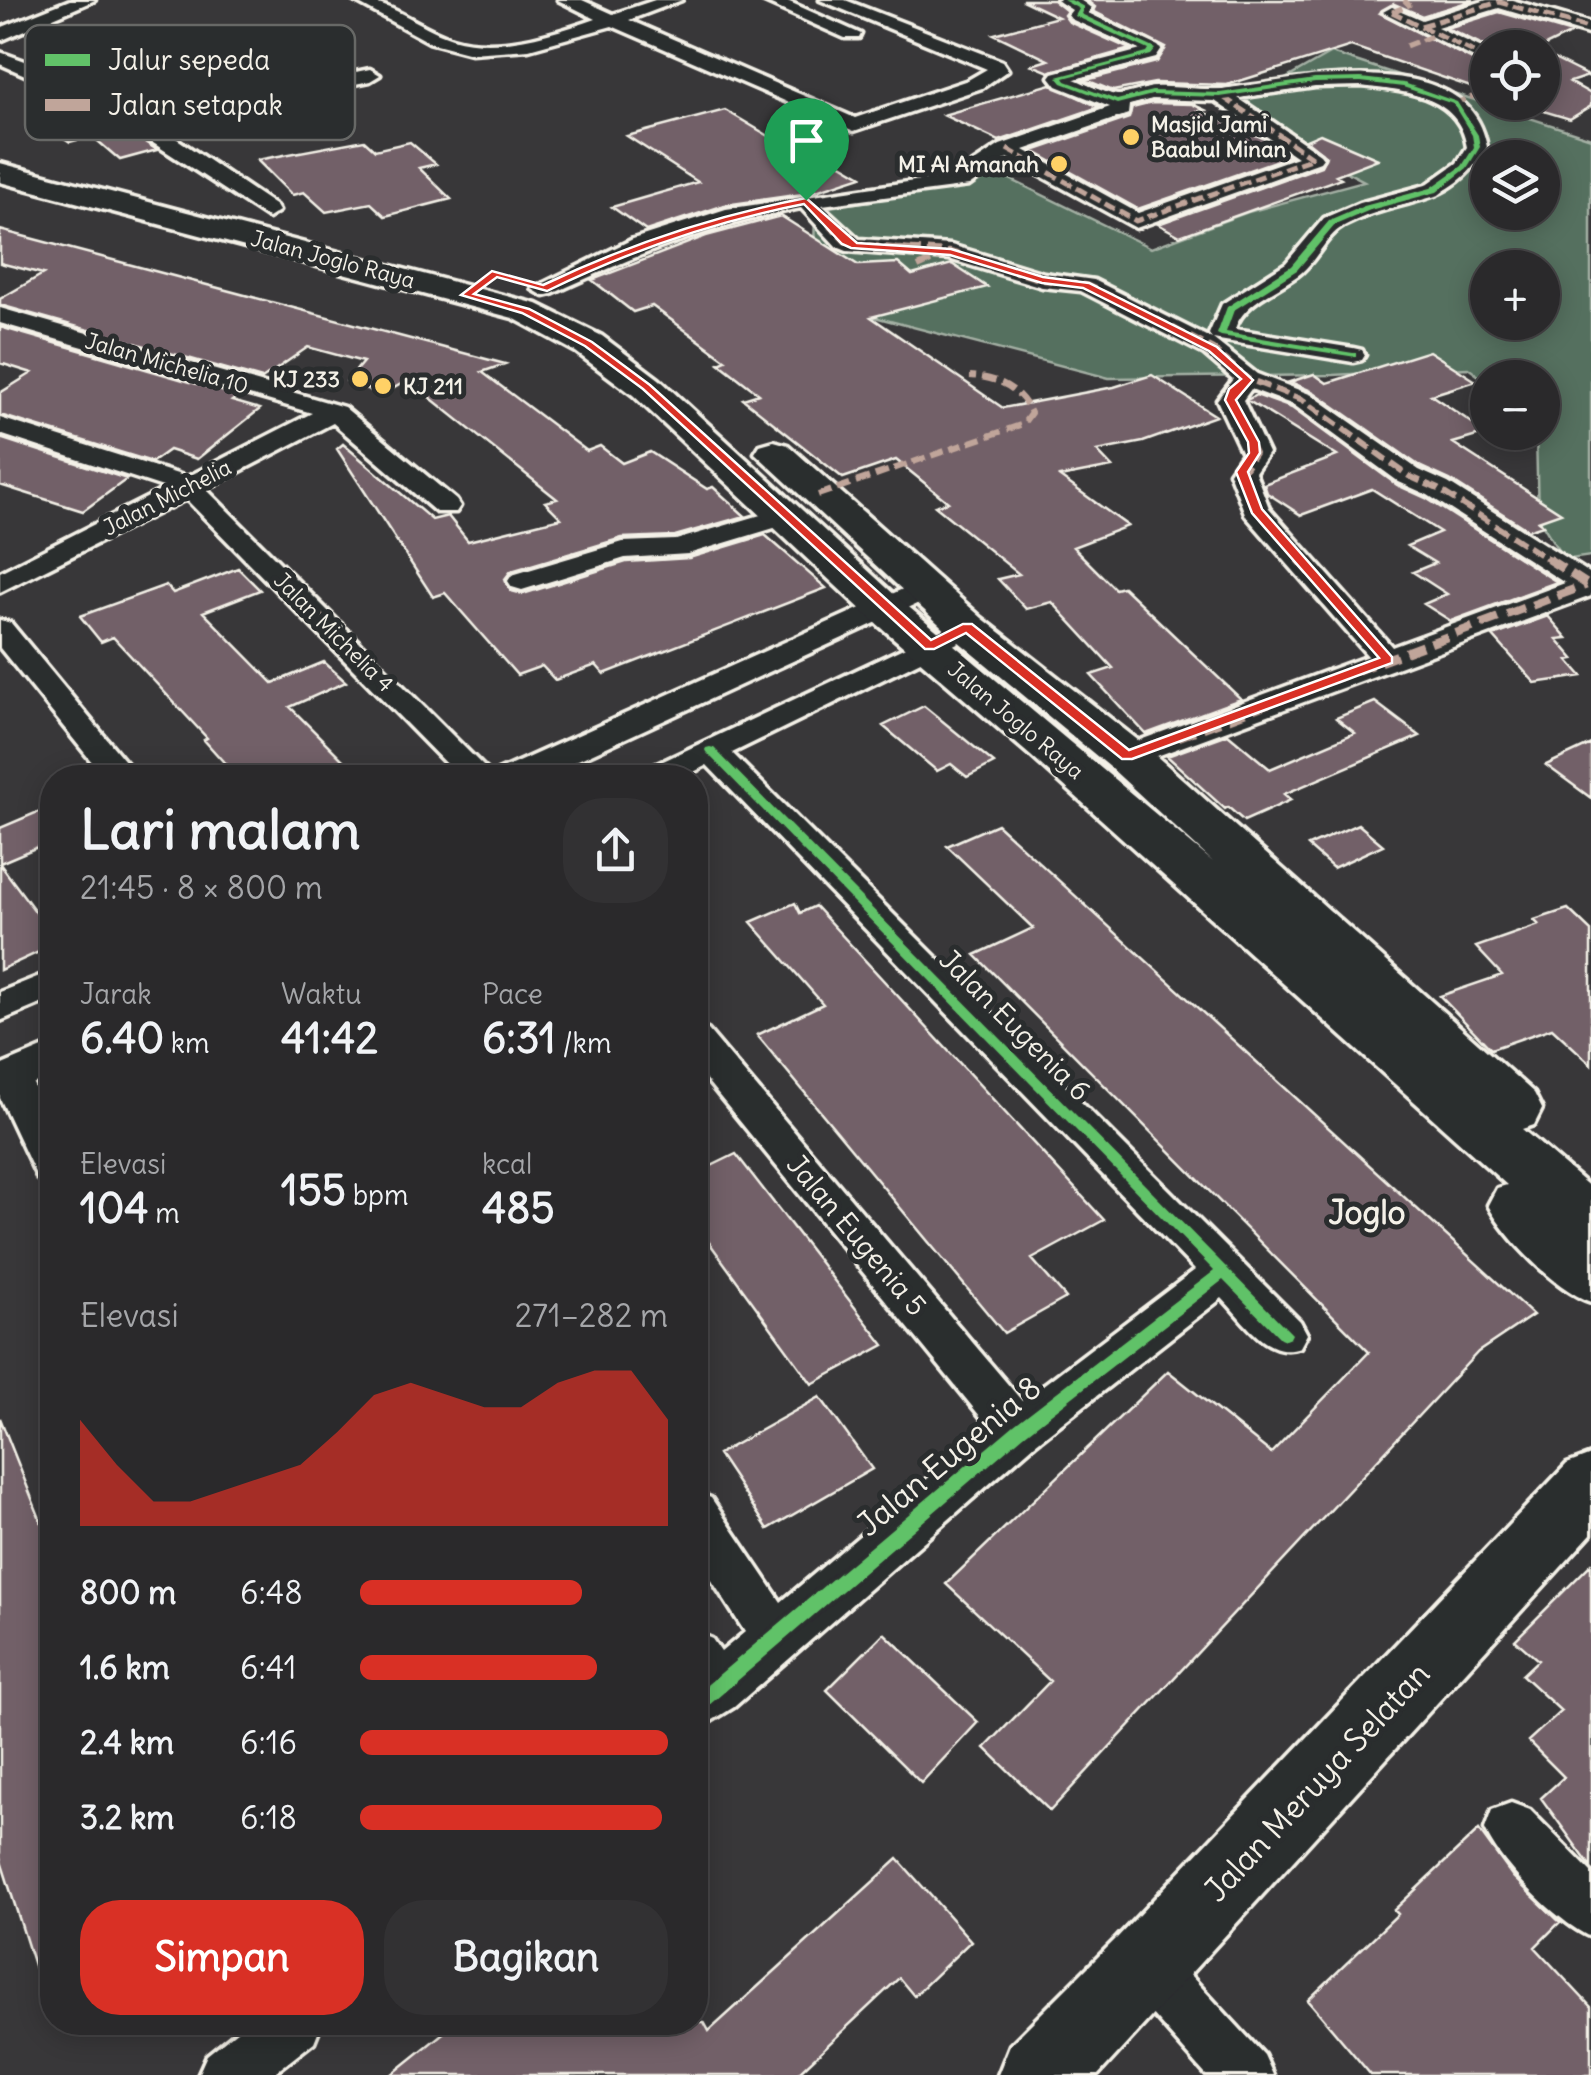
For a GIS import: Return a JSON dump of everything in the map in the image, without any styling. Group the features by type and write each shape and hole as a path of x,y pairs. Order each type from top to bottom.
{"main road":[{"name":"Jalan Joglo Raya","path":"0,146 268,211 481,284 589,344 646,387 883,608 948,637 1127,756 1591,1179"},
{"name":"Jalan Joglo Raya","path":"0,172 481,284 544,289 616,322"},
{"name":"Jalan Joglo Raya","path":"740,422 924,590 948,637 1048,745 1591,1224"},
{"path":"1459,1109 1512,1199 1591,1276"},
{"name":"Jalan Meruya Selatan","path":"1040,2075 1146,1967 1591,1486"}],"street":[{"path":"0,34 86,0"},
{"path":"362,0 464,46 518,45 673,0"},
{"path":"567,0 854,124 996,74 995,65 828,0"},
{"path":"769,0 872,42"},
{"path":"1066,0 1082,8 1077,15 1153,49 1150,54 1060,77 1117,102 1152,93 1220,95 1315,81 1361,80 1404,85 1454,103 1475,136 1476,147 1465,167 1434,190 1367,208 1332,223 1294,268 1230,310 1217,342"},
{"path":"1404,0 1409,5 1392,12 1470,50"},
{"path":"1406,46 1429,30 1504,2 1591,30"},
{"path":"0,58 25,66"},
{"path":"941,70 975,84"},
{"path":"355,77 370,74"},
{"path":"1007,150 1135,221 1313,158 1220,95"},
{"path":"1454,103 1470,97"},
{"path":"544,289 617,253 680,230 806,200 960,180 1007,150 1122,110 1117,102"},
{"path":"163,140 268,211"},
{"path":"806,200 846,242 855,246 951,252 1042,280 1086,285 1217,342 1353,355"},
{"path":"918,267 951,252"},
{"name":"Jalan Michelia 10","path":"0,315 334,412"},
{"path":"1217,342 1248,380 1302,400 1408,476 1438,489 1589,586"},
{"path":"1248,380 1233,392 1230,400 1253,442 1255,453 1242,472 1256,510 1388,660"},
{"path":"334,412 446,506"},
{"name":"Jalan Michelia","path":"0,584 334,412"},
{"path":"0,426 188,486"},
{"name":"Jalan Michelia 4","path":"188,486 466,765"},
{"path":"522,581 623,550 678,548 784,516"},
{"path":"1127,756 1589,586"},
{"path":"539,765 924,590"},
{"path":"0,629 112,765"},
{"path":"680,765 948,637"},
{"name":"Jalan Eugenia 6","path":"710,750 1285,1334"},
{"path":"0,1007 40,989"},
{"name":"Jalan Eugenia 5","path":"708,1056 1019,1430"},
{"path":"40,1064 6,1080 40,1145"},
{"name":"Jalan Eugenia 8","path":"708,1680 778,1638 1019,1430 1224,1272"},
{"path":"708,1533 778,1638"},
{"path":"1511,1830 1591,1910"},
{"path":"1146,1967 1244,2075"},
{"path":"227,2075 278,2035"}],"green space":[{"path":"1331,53 1470,98 1470,120 1536,120 1591,138 1591,556 1564,560 1538,517 1536,450 1560,450 1560,360 1470,360 1470,369 1333,375 1109,378 813,301 815,209 909,195 981,165 1151,248 1248,212 1364,181 1229,111"}],"building":[{"path":"1022,0 1053,0 1067,11 1064,15 1069,22 1130,49 1049,72 1032,65 1048,60 994,34 1058,17"},
{"path":"1086,0 1474,0 1422,16 1394,4 1380,13 1470,59 1470,87 1351,46 1227,85 1155,83 1113,91 1086,80 1157,62 1166,48 1093,11 1095,7"},
{"path":"1499,12 1572,33 1560,39 1560,30 1470,30 1470,39 1447,28"},
{"path":"1560,62 1588,76 1570,82 1591,94 1591,106 1570,119 1560,116"},
{"path":"1051,84 1099,107 999,141 943,115"},
{"path":"1152,103 1192,104 1263,138 1289,156 1138,209 1033,151 1129,118 1132,108"},
{"path":"725,110 811,161 828,156 862,176 810,193 725,205 646,231 612,207 698,182 627,136"},
{"path":"1320,134 1378,159 1336,175 1341,178 1180,236 1158,224 1321,166 1326,156 1306,140"},
{"path":"97,140 142,140 157,150 120,160"},
{"path":"364,140 375,150 410,142 436,164 419,168 451,199 385,216 371,203 326,212 304,192 292,195 257,160"},
{"path":"781,216 858,265 898,263 912,275 952,264 987,287 871,317 1003,408 1114,387 1152,375 1216,416 1143,442 1097,451 1112,467 1060,477 1128,526 1073,547 1115,589 1123,587 1241,699 1146,734 1091,675 1113,668 1052,602 1026,609 998,579 1019,574 935,506 948,502 896,460 843,478 743,399 759,394 719,363 726,360 652,306 633,312 592,280 706,236"},
{"path":"0,230 505,364 482,372 587,451 600,446 622,463 650,452 707,489 713,487 745,516 675,536 622,538 511,571 505,579 511,591 523,594 626,562 689,558 765,535 826,588 604,674 596,665 555,680 542,666 517,675 445,593 433,597 337,449 343,444 432,520 448,516 468,541 561,518 545,502 557,499 408,380 382,395 347,381 363,362 308,347 262,379 0,305 0,299 43,274 0,263"},
{"path":"0,327 239,396 232,401 260,409 197,459 169,450 152,462 0,415 0,393 32,373 0,363"},
{"path":"1429,351 1470,377 1470,383 1431,395 1470,421 1470,438 1453,443 1561,513 1538,521 1543,525 1528,530 1450,480 1421,467 1314,392 1290,382 1314,374 1327,383"},
{"path":"1256,395 1292,408 1397,485 1426,498 1557,582 1451,621 1424,604 1447,594 1413,572 1435,563 1407,546 1440,532 1372,489 1301,515 1267,493 1264,484 1337,456 1247,400"},
{"path":"0,438 127,479 83,511 0,485"},
{"path":"238,568 260,590 203,612 273,683 324,662 346,682 290,707 343,760 333,765 226,765 204,740 207,738 113,637 101,642 80,616 166,585 173,593"},
{"path":"1548,616 1567,638 1557,639 1582,676 1535,683 1493,636"},
{"path":"1375,702 1420,736 1284,794 1291,800 1244,821 1228,807 1225,809 1167,756 1228,734 1270,769 1355,733 1336,718"},
{"path":"924,706 994,763 967,777 951,764 937,771 883,726"},
{"path":"1591,744 1591,798 1546,765"},
{"path":"40,811 40,846 0,863 0,828"},
{"path":"997,824 1533,1315 1478,1352 1050,1811 985,1748 1050,1681 946,1584 1168,1371 1271,1453 1369,1352 975,955 1033,928 947,846"},
{"path":"1358,824 1383,845 1333,868 1308,846"},
{"path":"0,864 40,918 40,952 0,970"},
{"path":"795,903 800,913 815,906 1104,1220 1032,1259 1066,1298 1004,1333 757,1035 823,1004 751,922"},
{"path":"1568,909 1591,931 1591,1064 1552,1028 1491,1049 1440,996 1502,975 1476,947 1539,925 1534,920"},
{"path":"736,1154 884,1345 812,1384 708,1241 708,1168"},
{"path":"820,1397 872,1469 768,1529 718,1454"},
{"path":"0,1418 40,1519 40,1984 0,1858"},
{"path":"1591,1564 1591,1867 1541,1798 1564,1777 1528,1741 1561,1711 1522,1675 1538,1660 1515,1640"},
{"path":"884,1633 978,1722 921,1783 827,1690"},
{"path":"1479,1830 1513,1877 1560,1922 1535,1947 1591,2007 1591,2075 1371,2075 1308,2000 1398,1914 1394,1910"},
{"path":"898,1859 971,1941 914,1996 899,1978 796,2075 391,2075 441,2035 708,2035"}],"marked path":[{"path":"1392,12 1409,5 1404,0"},
{"path":"1421,26 1499,2 1591,29"},
{"path":"1392,12 1470,50"},
{"path":"1406,46 1437,34"},
{"path":"1007,149 1136,221 1313,158 1220,95"},
{"path":"1455,103 1470,98"},
{"path":"806,201 845,242 855,246 951,252 1042,280 1086,285 1128,304 1213,349 1248,379 1303,400 1409,476 1438,489 1591,587"},
{"path":"918,267 946,254"},
{"path":"818,495 1023,424 1031,413 1015,390 998,381 970,376"},
{"path":"1248,379 1233,391 1230,400 1253,442 1255,453 1242,472 1256,510 1388,660"},
{"path":"1127,756 1586,585"},
{"path":"297,595 349,647"}],"cycle path":[{"path":"1066,0 1082,8 1077,15 1153,49 1149,54 1060,77 1117,102 1152,93 1220,95 1315,81 1361,80 1404,85 1455,103 1475,135 1477,147 1465,167 1434,190 1367,208 1332,223 1294,268 1230,309 1221,334 1353,355"},
{"path":"710,750 1285,1334"},
{"path":"708,1695 1019,1430 1224,1272"}],"place":[{"name":"Masjid Jami Baabul Minan","path":"1131,137"},
{"name":"MI Al Amanah","path":"1059,164"},
{"name":"KJ 233","path":"360,379"},
{"name":"KJ 211","path":"383,386"}],"district":[{"name":"Joglo","path":"1367,1213"}],"route":[{"path":"806,200 846,242 855,246 951,252 1042,280 1086,285 1213,349 1248,380 1238,386 1230,400 1253,442 1255,453 1242,472 1256,510 1388,660 1127,756 967,627 930,646 883,608 646,387 589,344 525,311 466,295 496,273 544,289 617,253 670,234 734,214 806,200"}]}
